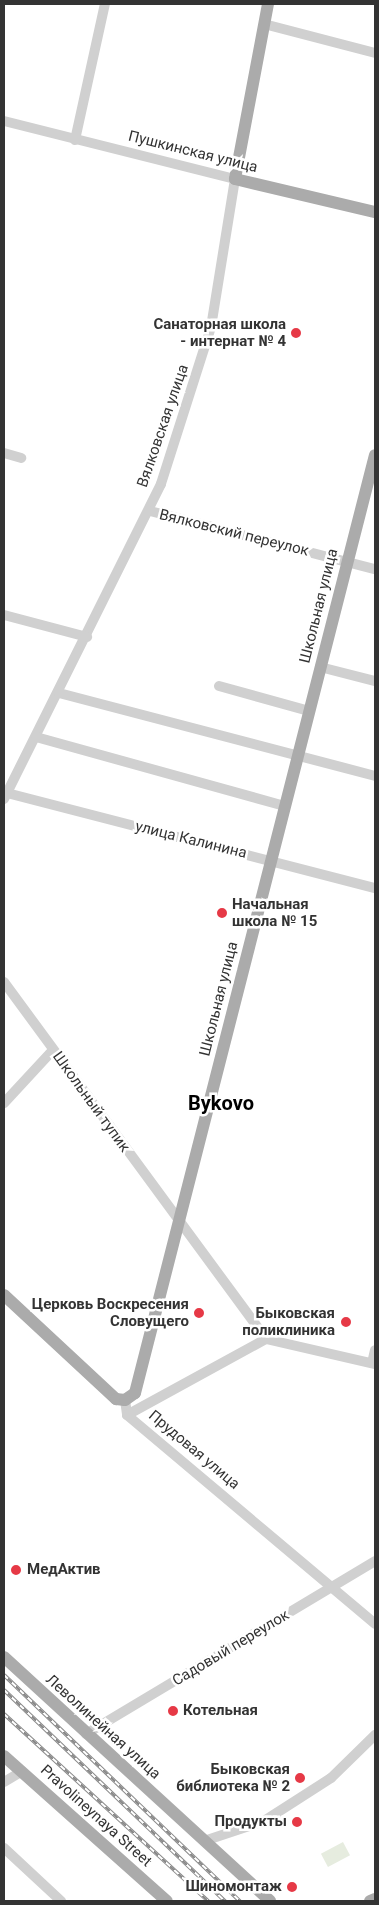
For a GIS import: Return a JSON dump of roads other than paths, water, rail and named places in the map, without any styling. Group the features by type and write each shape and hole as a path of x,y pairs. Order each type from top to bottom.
{"main road":[{"name":"Вялковская улица","path":"235,179 268,4"},
{"name":"Пушкинская улица","path":"235,179 375,212"},
{"name":"Школьная улица","path":"125,1400 135,1393 177,1222 375,455"},
{"path":"4,1295 116,1399 125,1400"},
{"name":"Леволинейная улица","path":"4,1657 270,1901"},
{"name":"Pravolineynaya Street","path":"4,1756 166,1901"},
{"path":"370,1901 375,1898"}],"street":[{"path":"75,140 105,4"},
{"path":"264,24 375,53"},
{"name":"Пушкинская улица","path":"4,121 235,179"},
{"name":"Вялковская улица","path":"5,796 150,511 211,327 235,179"},
{"path":"4,453 21,458"},
{"name":"Вялковский переулок","path":"150,511 375,569"},
{"path":"4,615 87,637"},
{"path":"320,667 375,681"},
{"path":"219,686 309,710"},
{"path":"59,693 375,776"},
{"path":"36,737 285,806"},
{"name":"улица Калинина","path":"5,796 375,888"},
{"name":"Школьный тупик","path":"4,982 177,1222 266,1339"},
{"path":"4,1103 53,1050"},
{"path":"127,1415 266,1339 373,1364 375,1350"},
{"name":"Прудовая улица","path":"125,1400 127,1415 375,1624"},
{"name":"Садовый переулок","path":"86,1734 375,1561"},
{"path":"204,1841 264,1821 332,1778 375,1735"},
{"path":"4,1782 22,1771"},
{"path":"4,1848 61,1901"}],"railway":[{"path":"4,1675 240,1901"},
{"path":"4,1690 225,1901"},
{"path":"4,1714 208,1901"}],"place":[{"name":"Санаторная школа - интернат № 4","path":"296,333"},
{"name":"Начальная школа № 15","path":"222,913"},
{"name":"Церковь Воскресения Словущего","path":"199,1313"},
{"name":"Быковская поликлиника","path":"346,1322"},
{"name":"МедАктив","path":"16,1570"},
{"name":"Котельная","path":"173,1711"},
{"name":"Быковская библиотека № 2","path":"300,1778"},
{"name":"Продукты","path":"297,1822"},
{"name":"Шиномонтаж","path":"292,1887"}],"district":[{"name":"Bykovo","path":"221,1103"}]}
